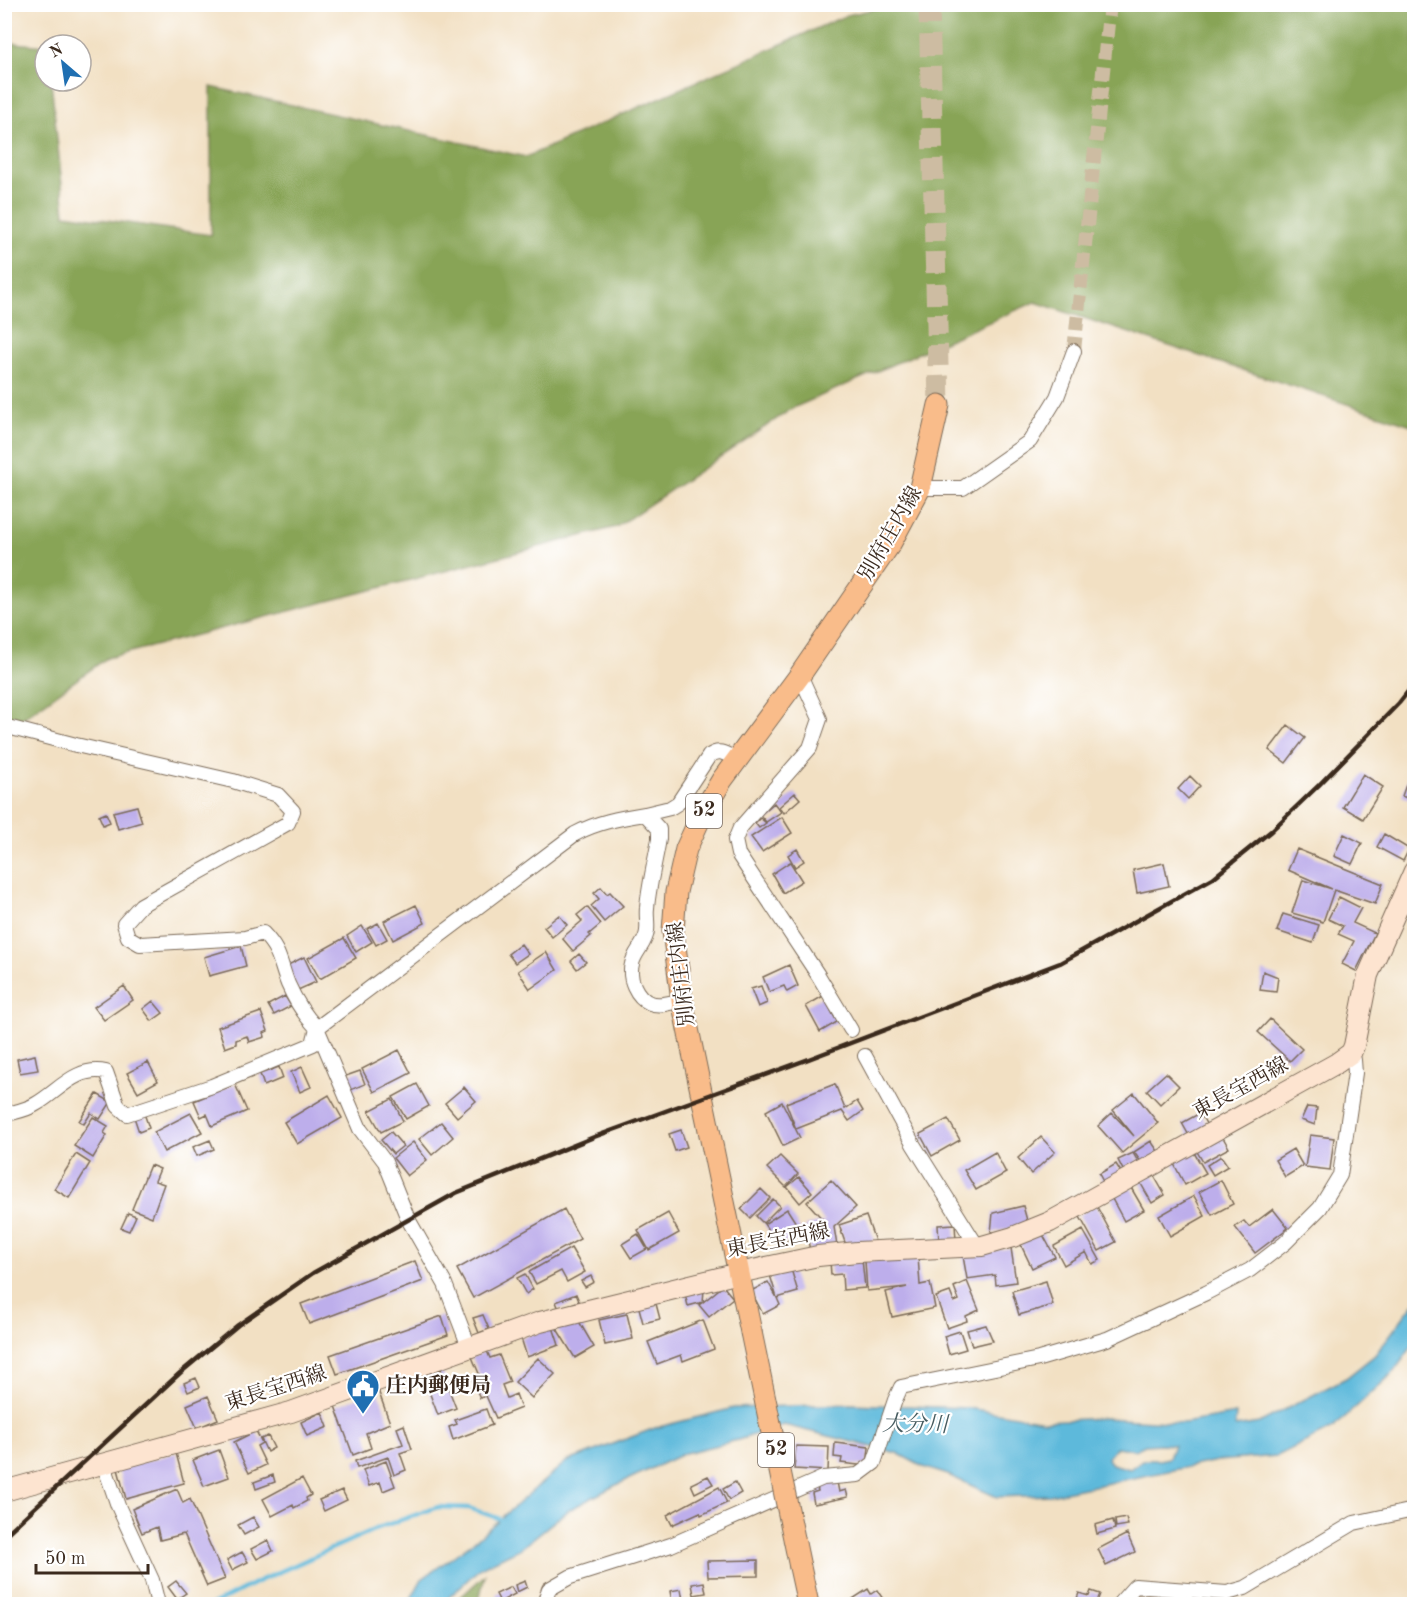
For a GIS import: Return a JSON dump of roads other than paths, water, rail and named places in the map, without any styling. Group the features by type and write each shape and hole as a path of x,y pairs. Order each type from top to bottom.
{"main road":[{"name":"別府庄内線","path":"808,1605 682,1000 673,931 679,881 686,849 703,812 722,780 800,675 890,544 920,488 939,405"},
{"path":"1351,1053 1358,1037 1368,975 1414,871"},
{"name":"東長宝西線","path":"4,1491 291,1412 540,1322 739,1273 829,1254 977,1246 1004,1240 1050,1222 1337,1063 1351,1053"}],"street":[{"path":"920,488 963,488 1030,441 1057,398 1074,351"},
{"path":"800,675 820,719 815,738 810,748 740,828 735,840 738,854 818,975 851,1030"},
{"path":"4,726 232,781 278,795 294,811 288,823 141,905 124,924 128,937 140,944 245,938 263,933 276,946 288,984 300,1006 317,1028 360,1129 385,1162 408,1219 445,1284 469,1347"},
{"path":"4,1115 35,1105 65,1081 96,1070 106,1072 118,1106 127,1114 212,1086 313,1044 317,1028 574,834 614,818 670,808 678,803 709,756 715,752 721,751 737,760"},
{"path":"645,814 659,829 659,839 647,909 647,934 632,961 630,973 633,986 641,997 650,1003 662,1004 682,1000"},
{"path":"544,1605 549,1589 570,1576 671,1545 823,1478 858,1475 874,1463 901,1387 1039,1359 1107,1339 1241,1275 1276,1250 1320,1208 1340,1175 1355,1073 1351,1053"},
{"path":"865,1056 923,1163 977,1246"},
{"path":"104,1465 118,1506 152,1580 158,1605"},
{"path":"1119,1605 1135,1586 1227,1593 1245,1588 1354,1522 1414,1510"}],"water":[{"name":"大分川","path":"1414,1303 1414,1344 1392,1374 1333,1428 1277,1456 1217,1461 1050,1495 997,1497 948,1475 923,1467 897,1453 784,1425 738,1440 685,1453 614,1486 567,1511 521,1548 480,1568 442,1604 408,1604 422,1579 472,1543 566,1462 655,1428 734,1408 850,1404 968,1408 1045,1421 1105,1418 1184,1423 1236,1414 1235,1427 1259,1423 1346,1378 1375,1355","holes":["1145,1445 1174,1445 1169,1458 1142,1460 1130,1469 1112,1464 1107,1458 1117,1447 1135,1450"]}],"waterway":[{"path":"214,1604 259,1581 378,1528 438,1507 469,1508 503,1520"}],"tunnel":[{"path":"929,4 939,405"},
{"path":"1074,351 1110,4"}],"railway":[{"path":"4,1536 180,1373 238,1325 313,1273 456,1193 594,1137 806,1060 1060,963 1213,878 1271,831 1319,785 1399,703 1414,684"}],"place":[{"name":"庄内郵便局","path":"363,1415"}]}
